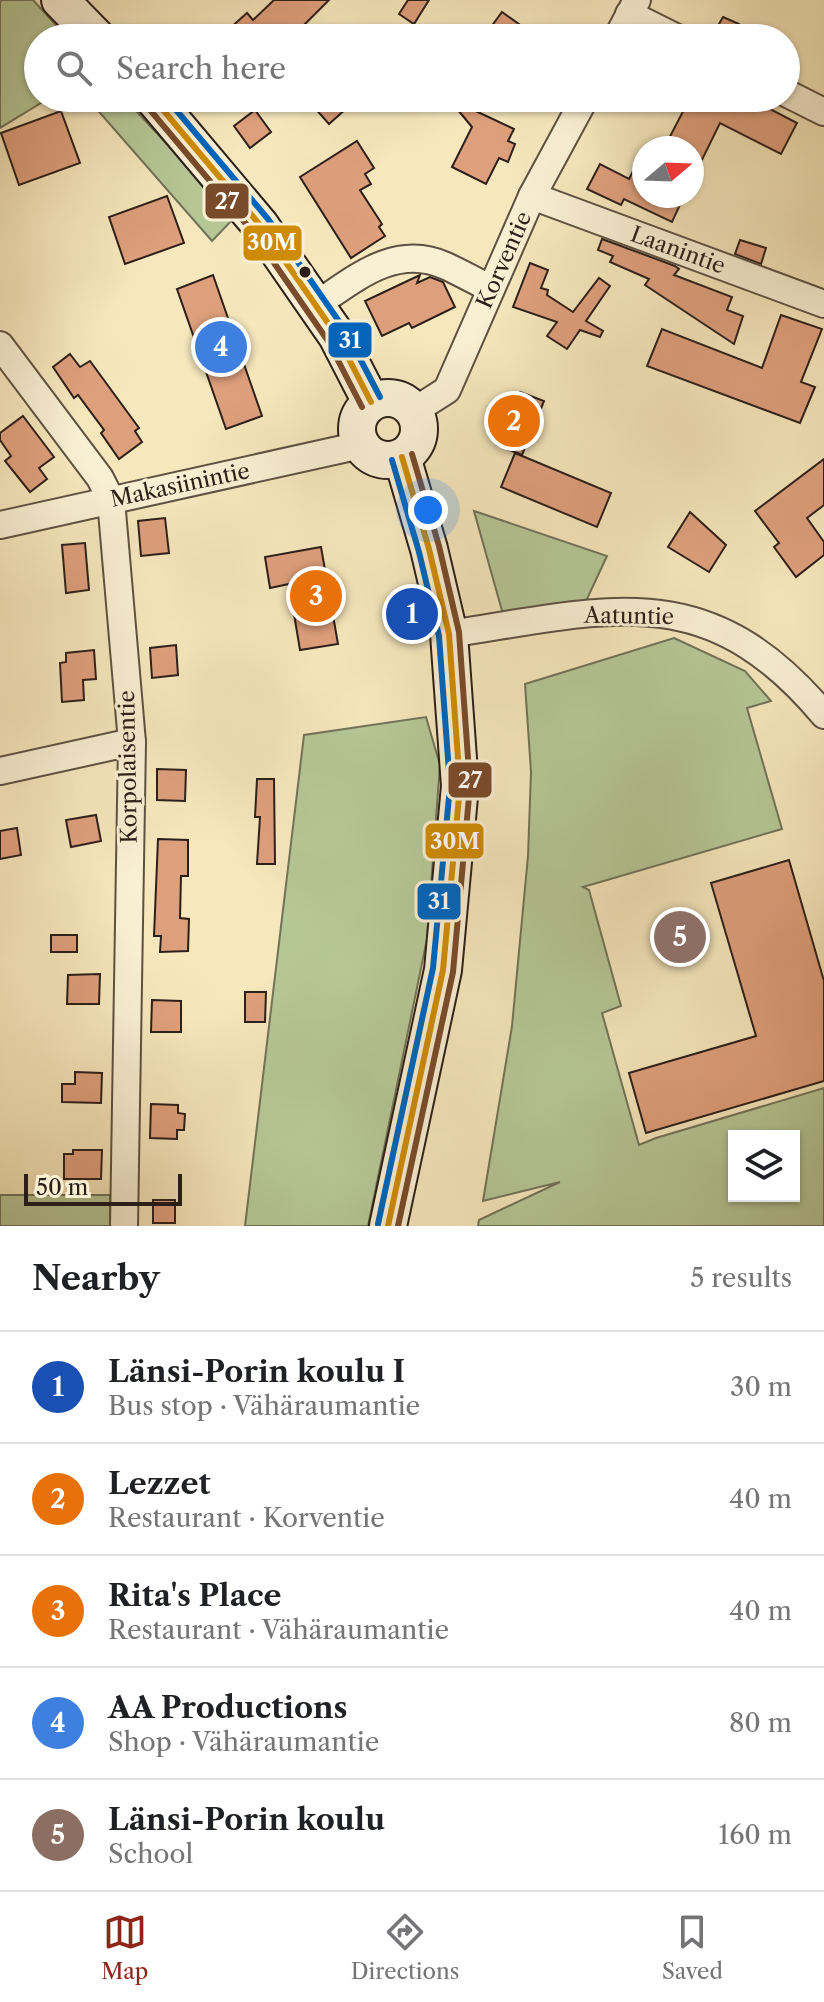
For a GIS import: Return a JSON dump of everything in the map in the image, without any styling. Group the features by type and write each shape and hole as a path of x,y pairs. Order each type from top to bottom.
{"main road":[{"path":"60,0 83,24"},
{"path":"165,112 260,225 337,336 371,402"},
{"path":"383,397 395,397 405,401 414,411 420,424 419,438 413,449 402,457 378,459 361,445 356,431 358,420 371,402 383,397"},
{"path":"388,1226 443,970 460,786 449,634 429,549 402,457"}],"street":[{"path":"633,7 657,24"},
{"path":"800,100 824,112"},
{"name":"Korventie","path":"414,411 447,390 532,196 577,112"},
{"name":"Laanintie","path":"532,196 824,304"},
{"path":"316,305 371,268 406,258 445,265 491,289"},
{"name":"Korpolaisentie","path":"0,345 100,478 111,500 132,742 124,1226"},
{"name":"Makasiinintie","path":"0,525 361,445"},
{"name":"Aatuntie","path":"449,634 580,614 651,612 684,617 713,626 748,643 778,666 824,715"},
{"path":"0,771 132,742"}],"green space":[{"path":"33,0 55,24 24,24 26,112 0,128 0,2"},
{"path":"99,112 137,112 235,217 212,241"},
{"path":"474,511 607,556 580,614 506,625"},
{"path":"674,638 745,671 771,701 747,708 782,829 583,887 589,890 621,1006 602,1013 639,1145 824,1088 824,1226 478,1226 479,1220 560,1182 483,1201 512,1026 528,856 531,772 525,684"},
{"path":"426,717 440,765 427,939 368,1226 245,1226 304,735"},
{"path":"0,1195 110,1195 110,1226 0,1226"}],"building":[{"path":"274,0 329,0 305,24 235,24 247,13 253,20"},
{"path":"408,0 429,0 414,24 399,14"},
{"path":"502,12 519,24 493,24"},
{"path":"723,17 739,24 719,24"},
{"path":"61,112 80,163 19,185 1,133"},
{"path":"256,112 271,132 250,148 234,126"},
{"path":"318,112 342,112 329,124"},
{"path":"460,112 478,112 514,129 508,141 515,144 508,162 499,158 486,184 452,167 472,127"},
{"path":"683,112 776,112 797,123 781,154 720,123 704,156 704,136 670,136"},
{"path":"357,141 374,168 365,174 371,184 360,190 382,224 379,227 385,236 351,258 300,177"},
{"path":"600,164 629,179 632,173 632,203 624,199 621,205 587,189"},
{"path":"167,196 184,243 125,264 109,217"},
{"path":"643,208 678,208 672,222"},
{"path":"602,239 675,266 679,269 674,275 732,297 727,310 743,316 734,344 645,285 649,279 610,262 613,256 598,250"},
{"path":"740,240 766,248 761,264 735,254"},
{"path":"530,263 548,270 541,288 548,290 547,295 573,312 599,278 610,286 586,321 603,331 600,337 580,330 567,349 547,336 557,322 513,307"},
{"path":"213,275 262,416 226,429 177,289"},
{"path":"420,275 417,283 430,277 443,282 455,307 412,328 409,323 382,336 365,301"},
{"path":"781,315 822,329 801,382 815,387 800,423 647,366 662,329 762,368"},
{"path":"70,354 80,367 90,361 139,428 135,431 142,442 119,459 101,433 104,430 78,395 74,398 53,367"},
{"path":"520,392 544,401 522,455 497,445"},
{"path":"23,416 54,457 39,468 47,479 30,492 5,461 11,456 0,440 0,433"},
{"path":"515,453 611,493 597,527 501,487"},
{"path":"824,459 824,505 807,518 824,542 824,555 796,577 774,547 779,543 755,511"},
{"path":"690,512 726,545 709,572 668,547"},
{"path":"165,518 169,553 141,556 138,521"},
{"path":"85,543 89,590 66,593 62,545"},
{"path":"321,547 338,644 300,650 289,584 270,588 265,557"},
{"path":"176,645 178,675 152,678 150,648"},
{"path":"94,650 96,679 83,680 84,700 62,702 60,663 66,662 66,653"},
{"path":"157,769 186,770 185,801 157,800"},
{"path":"257,779 274,779 275,864 257,864 260,817 255,817"},
{"path":"96,815 101,841 71,847 66,820"},
{"path":"17,828 21,855 0,859 0,831"},
{"path":"158,839 188,840 188,876 181,876 180,918 189,919 188,951 160,952 161,936 154,936"},
{"path":"789,860 824,981 824,1081 646,1133 629,1073 756,1036 711,883"},
{"path":"51,935 77,935 77,952 51,952"},
{"path":"100,974 99,1004 67,1004 68,975"},
{"path":"245,992 266,992 265,1022 245,1022"},
{"path":"152,1000 181,1001 181,1032 151,1032"},
{"path":"75,1072 102,1073 101,1103 62,1102 62,1084 75,1084"},
{"path":"151,1104 178,1105 178,1113 185,1114 184,1130 177,1130 177,1139 150,1138"},
{"path":"73,1150 102,1150 101,1179 64,1179 64,1154 73,1154"},
{"path":"153,1200 175,1200 175,1223 153,1223"}],"transit line":[{"name":"27","path":"152,112 252,231 328,341 362,407"},
{"name":"30M","path":"165,112 260,225 337,336 371,402"},
{"name":"31","path":"178,112 268,219 345,330 380,397"},
{"name":"27","path":"398,1226 453,972 470,786 459,632 439,546 412,454"},
{"name":"30M","path":"388,1226 443,970 460,786 449,634 429,549 402,457"},
{"name":"31","path":"378,1224 433,968 450,786 439,636 392,460"}],"place":[{"name":"AA Productions","path":"221,347"},
{"name":"Lezzet","path":"514,421"},
{"name":"Rita's Place","path":"316,596"},
{"name":"Länsi-Porin koulu I","path":"412,614"},
{"name":"Länsi-Porin koulu","path":"680,937"}]}
